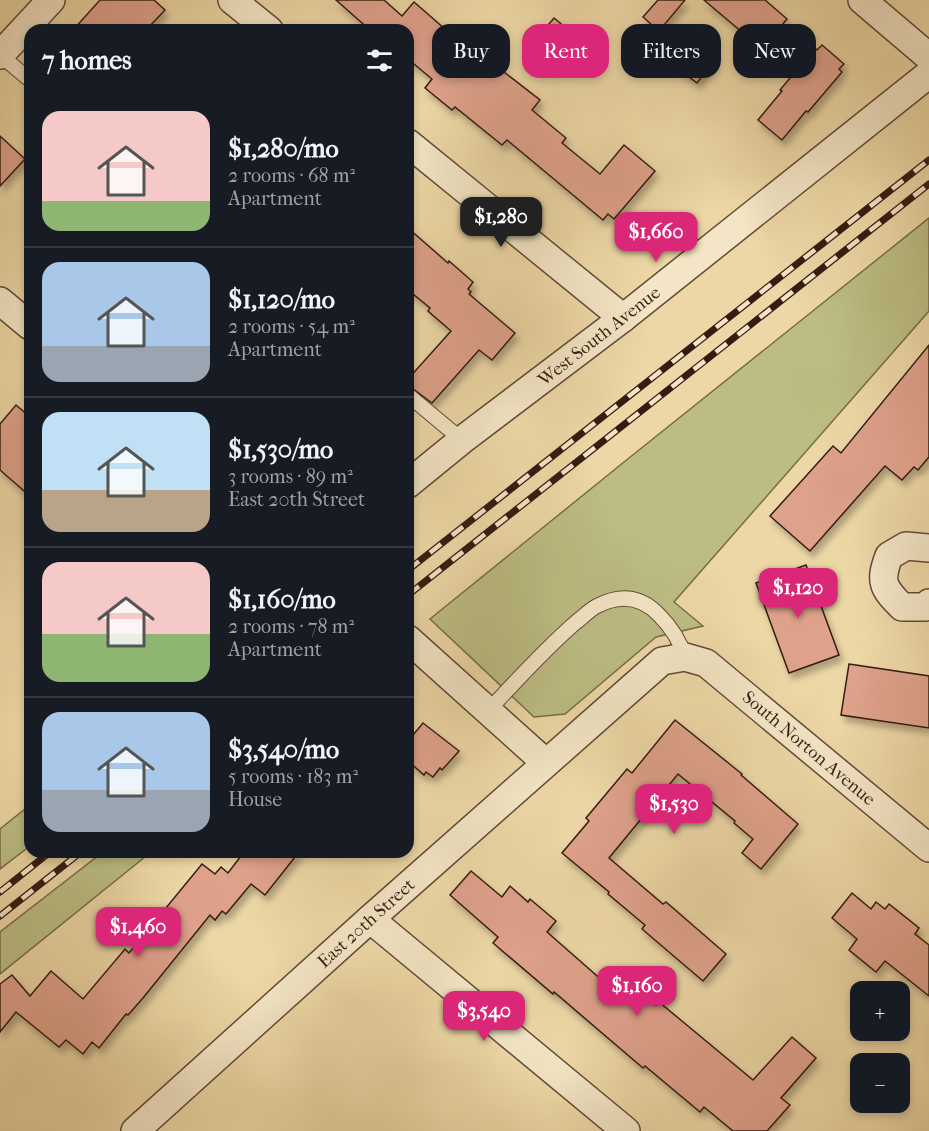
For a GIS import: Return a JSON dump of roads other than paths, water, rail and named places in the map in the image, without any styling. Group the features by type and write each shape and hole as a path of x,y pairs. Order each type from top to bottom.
{"street":[{"path":"232,0 262,24"},
{"path":"862,0 929,57"},
{"path":"28,24 48,1"},
{"path":"0,55 24,28"},
{"name":"West South Avenue","path":"414,479 623,318 929,74"},
{"path":"414,148 623,318"},
{"path":"0,302 24,321"},
{"path":"929,548 906,546 889,556 882,573 887,592 902,607 925,607 929,603"},
{"path":"414,644 546,763"},
{"name":"East 20th Street","path":"135,1131 370,919 662,661 685,657"},
{"name":"South Norton Avenue","path":"685,657 706,663 929,848"},
{"path":"370,919 626,1131"}],"lane":[{"path":"0,55 24,75"},
{"path":"414,400 462,440"},
{"path":"488,711 565,632 595,606 613,600 631,598 650,605 681,643 685,657"}],"railway":[{"path":"414,565 929,160"},
{"path":"414,590 929,184"},
{"path":"0,892 42,858"},
{"path":"0,916 73,858"}]}
